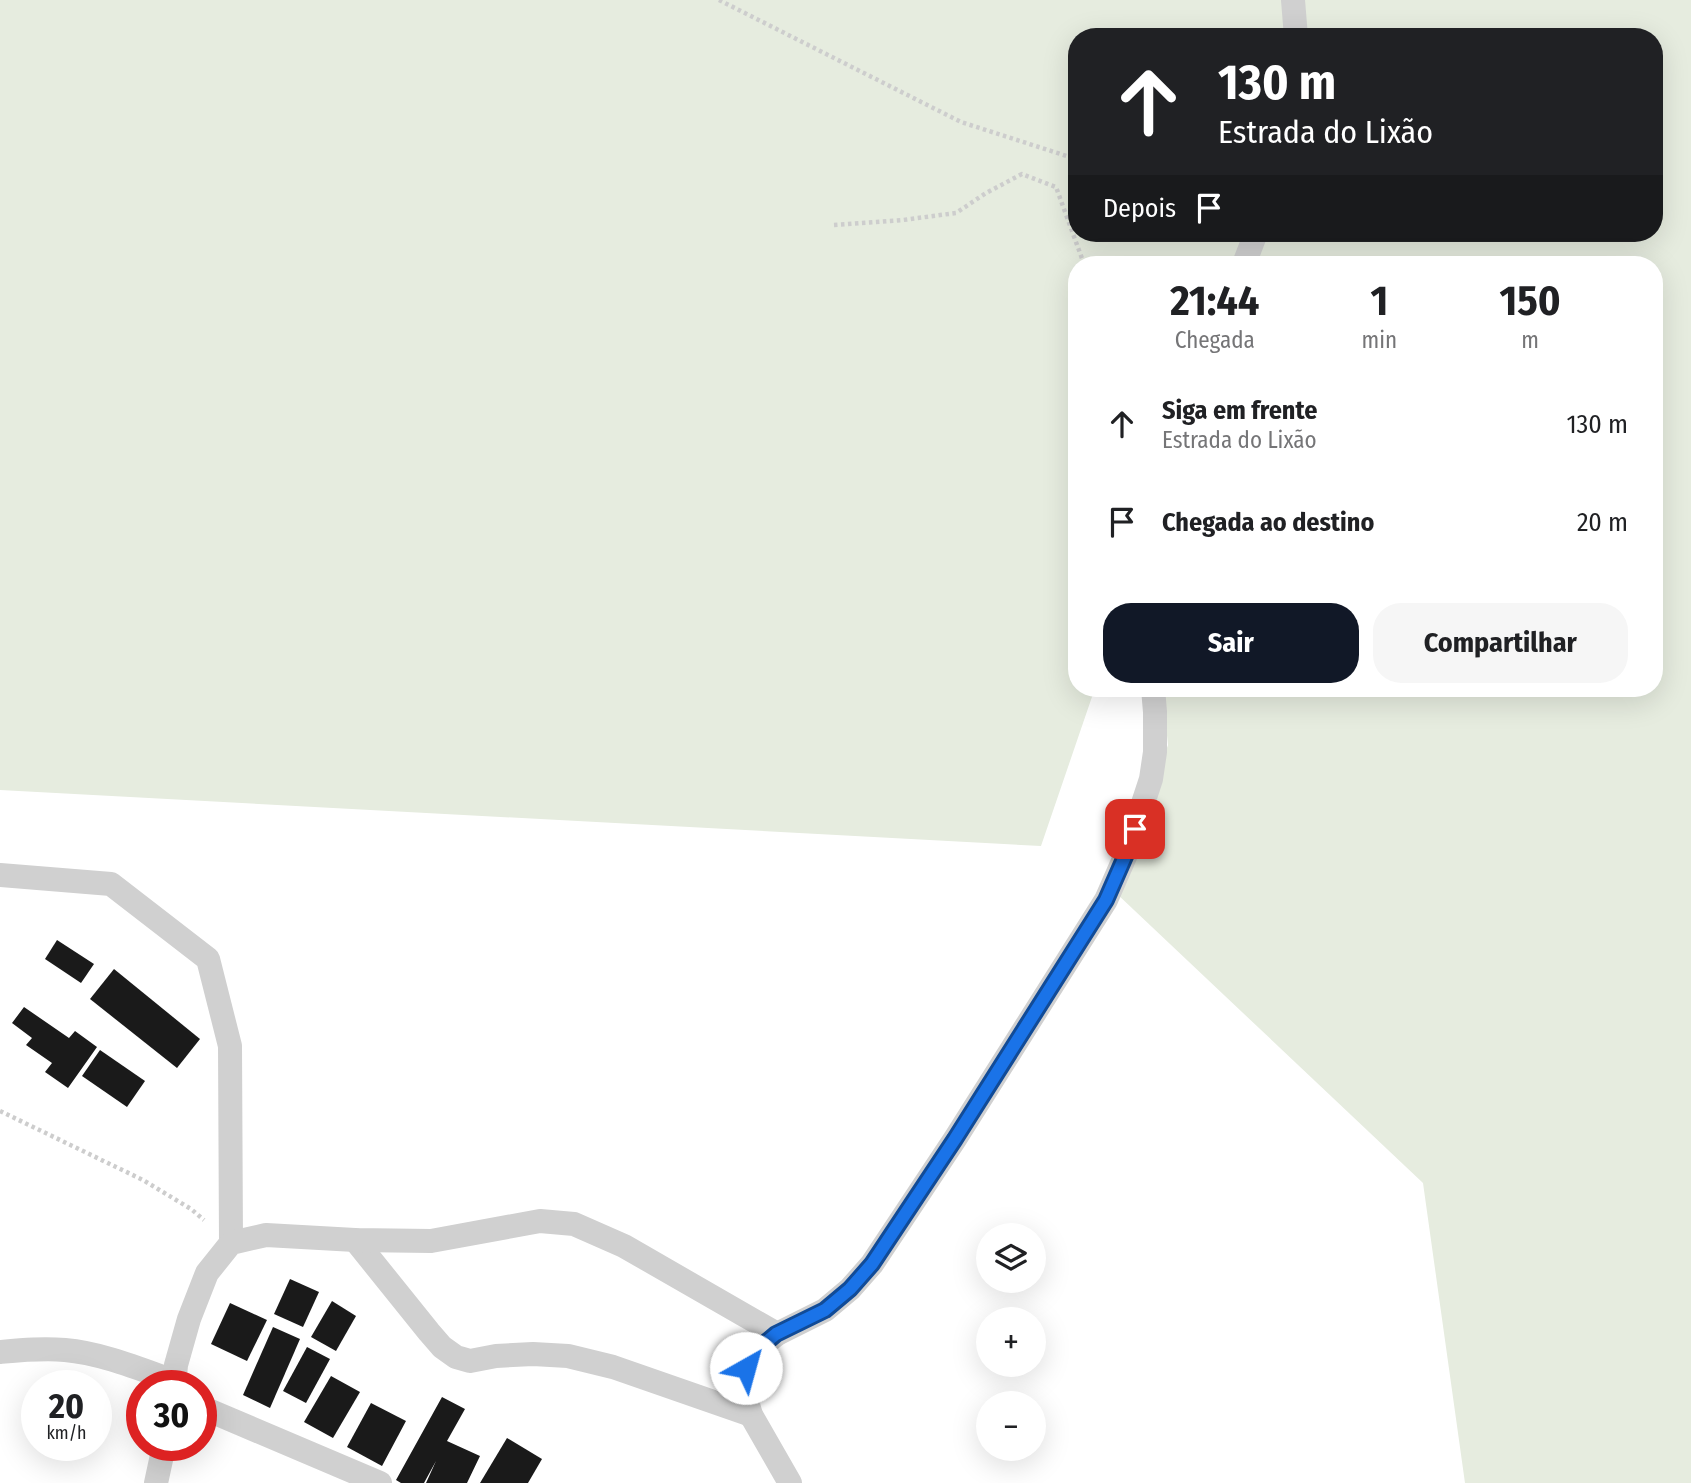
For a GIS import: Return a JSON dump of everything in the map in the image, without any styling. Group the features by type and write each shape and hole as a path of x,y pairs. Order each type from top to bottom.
{"street":[{"path":"1293,0 1295,28"},
{"path":"790,1483 751,1415 743,1387 746,1368 758,1349 776,1334 825,1310 850,1289 872,1264 955,1139 1106,900 1127,852 1151,779 1155,752 1154,697"},
{"path":"0,875 111,884 208,959 230,1046 231,1243"},
{"path":"175,1370 189,1319 207,1273 231,1243 266,1235 431,1241 540,1221 575,1224 624,1246 776,1334"},
{"path":"355,1240 429,1332 442,1347 456,1357 470,1361 533,1354 568,1356 613,1367 751,1415"},
{"path":"0,1352 67,1350 114,1360 139,1370"},
{"path":"217,1414 380,1483"},
{"path":"156,1483 161,1461"}],"path":[{"path":"719,0 961,122 1068,156"},
{"path":"834,225 956,213 1022,174 1056,187 1068,220"},
{"path":"0,1111 143,1181 191,1209 231,1243"}],"shaded area":[{"path":"0,0 1691,0 1691,1483 1465,1483 1423,1183 1116,893 1168,745 1163,697 1663,697 1663,256 1251,256 1257,242 1663,242 1663,28 1068,28 1068,242 1246,242 1242,256 1068,256 1068,697 1092,697 1041,846 0,790"}],"building":[{"path":"57,940 94,964 81,983 45,959"},
{"path":"114,969 200,1039 177,1068 90,999"},
{"path":"24,1007 69,1038 75,1031 97,1047 68,1088 45,1072 52,1063 26,1045 32,1038 12,1023"},
{"path":"100,1050 145,1081 127,1107 82,1076"},
{"path":"290,1279 319,1292 303,1327 274,1314"},
{"path":"332,1301 356,1316 336,1351 311,1337"},
{"path":"230,1303 267,1320 247,1361 211,1344"},
{"path":"273,1327 300,1339 270,1408 243,1395"},
{"path":"307,1347 330,1359 306,1403 283,1391"},
{"path":"331,1376 360,1392 333,1438 304,1422"},
{"path":"442,1397 465,1409 447,1441 480,1456 467,1483 426,1483 436,1461 424,1483 401,1483 396,1480"},
{"path":"371,1403 406,1421 382,1466 347,1447"},
{"path":"507,1438 542,1459 528,1483 480,1483"}],"route":[{"path":"746,1368 758,1349 776,1334 825,1310 850,1289 872,1264 955,1139 1106,900 1135,829"}]}
